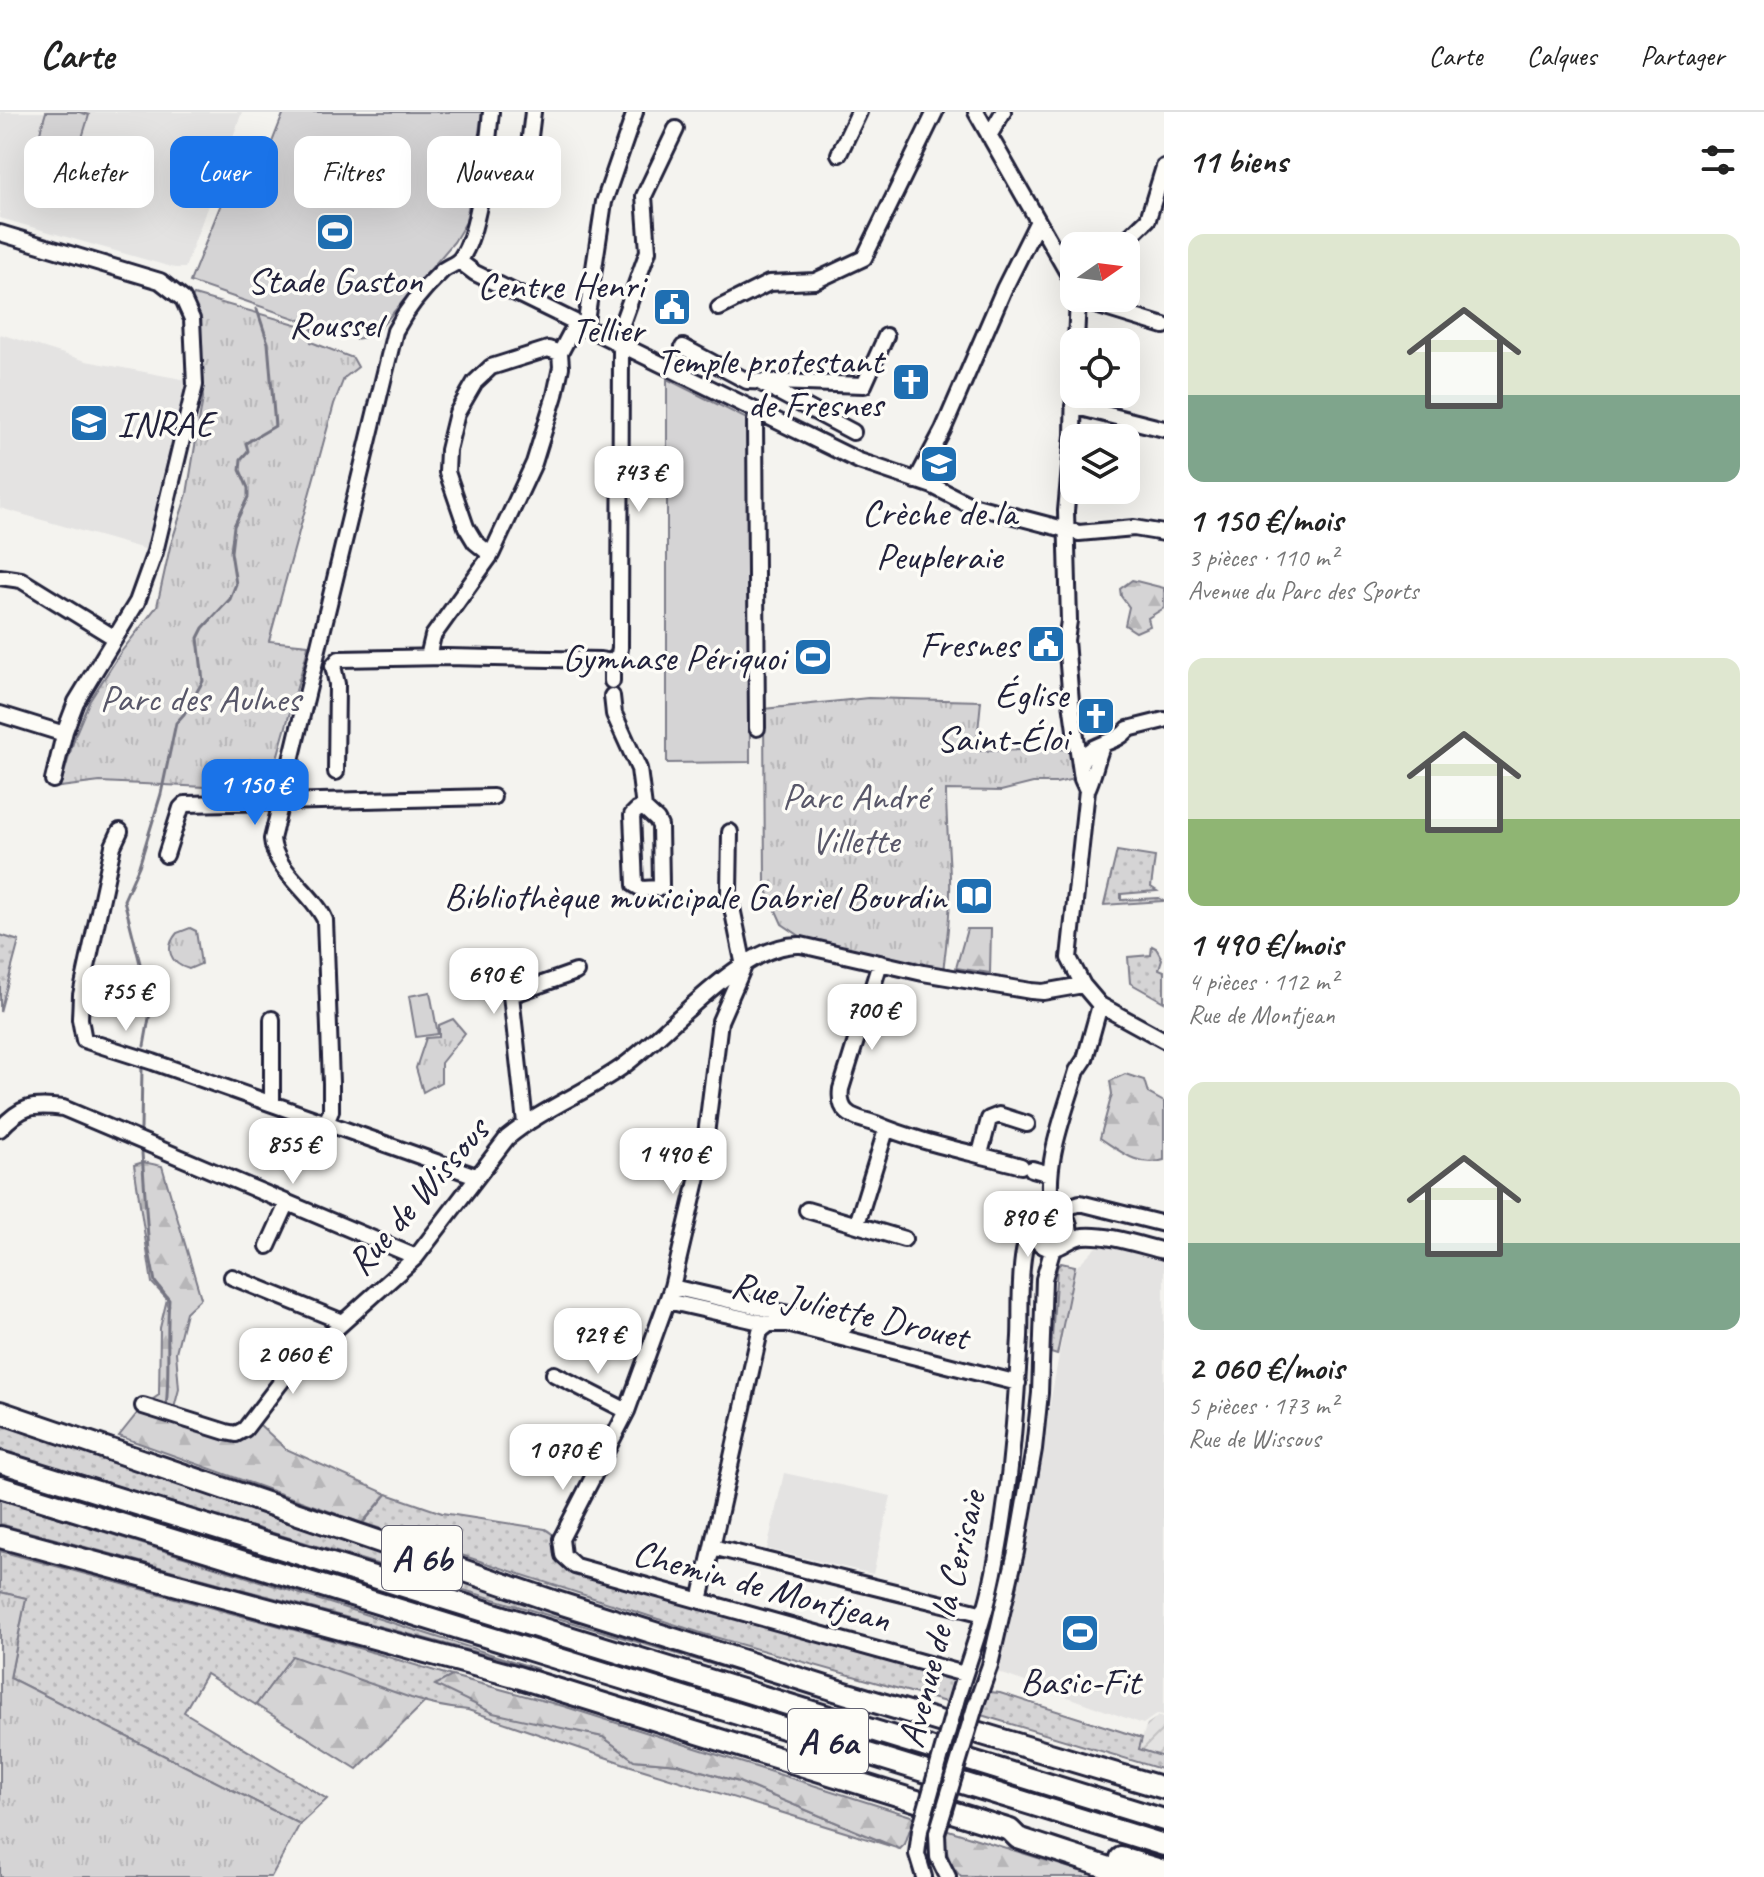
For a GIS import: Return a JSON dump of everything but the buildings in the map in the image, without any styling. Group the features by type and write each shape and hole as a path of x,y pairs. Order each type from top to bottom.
{"highway":[{"name":"A 6b","path":"0,1412 553,1601 1164,1788"},
{"name":"A 6a","path":"0,1462 1164,1820"},
{"name":"A 6a","path":"0,1487 1164,1845"},
{"name":"A 6b","path":"0,1537 496,1670 1010,1830 1022,1828 1164,1871"},
{"path":"1010,1830 1018,1838 1137,1877"}],"street":[{"path":"326,1123 331,1111 327,930 319,907 286,869 273,848 272,839 395,331 403,316 442,271 459,261 473,228 491,112"},
{"path":"530,136 533,112"},
{"path":"428,657 433,636 491,555 534,463 555,395 561,367 560,353 581,325 604,202 635,112"},
{"path":"839,154 859,112"},
{"path":"719,308 769,283 815,281 864,258 935,112"},
{"path":"976,112 1060,260"},
{"path":"989,136 1003,112"},
{"path":"644,808 632,815 635,885 651,890 661,885 660,826 644,808 639,769 614,714 612,688 612,662 620,648 618,344 648,251 644,196 676,129"},
{"path":"1135,232 1148,219 1164,167"},
{"path":"1148,219 1164,223"},
{"path":"916,481 943,430 1004,289 1038,221"},
{"path":"0,233 160,281 183,299 192,319 196,361 192,400 155,552 137,602 85,685 65,731 53,780"},
{"path":"459,261 475,273 859,461 933,486 968,504 1086,534 1134,528 1164,533"},
{"path":"1120,312 1164,326"},
{"path":"752,381 864,385 886,336"},
{"path":"683,347 853,432"},
{"path":"491,555 475,542 466,527 447,472 448,450 457,413 475,382 491,367 548,349 560,353"},
{"path":"736,402 752,381"},
{"path":"1073,408 1066,530 1069,621 1066,640 1071,702 1090,751 1082,779 1087,790 1069,954 1074,971 1100,1005 1164,1040"},
{"path":"1081,408 1164,429"},
{"path":"757,411 757,728"},
{"path":"0,577 21,580 115,638"},
{"path":"336,772 337,684 333,672 336,661 428,657 612,662"},
{"path":"0,714 58,732 65,731"},
{"path":"1090,751 1124,735 1128,729 1164,720"},
{"path":"1124,735 1130,737 1164,728"},
{"path":"166,855 185,804 493,797"},
{"path":"120,831 113,846 81,995 80,1019 84,1040 476,1176"},
{"path":"554,1374 627,1411 669,1294 704,1151 720,1021 744,966 729,893 730,832"},
{"name":"Rue de Wissous","path":"143,1406 236,1434 251,1422 291,1369 416,1257 507,1138 525,1123 621,1067 647,1048 712,987 774,950 792,944 923,973 1031,991 1083,985"},
{"path":"880,963 840,1098 847,1113 886,1130 1050,1174"},
{"path":"1031,991 1074,971"},
{"path":"525,1123 511,995 576,972"},
{"path":"1060,1244 1070,1232 1069,1223 1055,1211 1050,1174 1053,1155 1100,1005"},
{"path":"272,1019 272,1103"},
{"path":"0,1129 14,1114 37,1105 63,1108 416,1257"},
{"path":"980,1154 989,1119 999,1115 1027,1124"},
{"path":"857,1224 886,1130"},
{"path":"1164,1224 1080,1203 1037,1217 1032,1231 1039,1244 1060,1244 1078,1236 1091,1235 1164,1251"},
{"path":"268,1246 287,1204"},
{"path":"807,1210 904,1239"},
{"name":"Avenue de la Cerisaie","path":"924,1877 917,1854 920,1830 984,1614 1007,1502 1017,1387 1024,1244 1032,1231"},
{"name":"Avenue de la Cerisaie","path":"948,1877 938,1857 937,1833 988,1673 1016,1552 1034,1449 1040,1393 1044,1279 1060,1244"},
{"path":"232,1277 343,1322"},
{"path":"669,1294 845,1327"},
{"name":"Rue Juliette Drouet","path":"669,1294 769,1324 787,1324 1001,1378 1017,1387 1040,1393"},
{"path":"700,1601 760,1331 769,1324"},
{"name":"Chemin de Montjean","path":"627,1411 561,1539 563,1555 575,1566 964,1674"},
{"path":"712,1547 984,1614"}],"shaded area":[{"path":"0,112 242,112 233,136 170,136 170,208 207,208 185,268 175,268 0,218"},
{"name":"INRAE","path":"0,334 86,361 187,380 148,550 0,508"},
{"path":"1105,1246 1164,1258 1164,1715 1157,1714 1143,1724 997,1672 1043,1453 1075,1268 1095,1248"},
{"path":"784,1473 891,1496 873,1574 767,1549"},
{"path":"1159,1716 1164,1718 1164,1757 1138,1749 1147,1724"}],"green space":[{"path":"46,112 89,115 83,136 39,136"},
{"name":"Stade Gaston Roussel","path":"284,112 482,112 479,136 427,136 427,208 468,208 466,222 454,242 373,336 355,339 190,282 219,208 278,208 278,136 274,136"},
{"name":"Parc des Aulnes","path":"194,295 313,329 311,342 353,358 358,367 344,378 334,404 269,641 308,645 307,652 268,790 100,782 60,787 89,702 121,652 157,606 170,547 187,494 203,398 200,322 191,300"},
{"path":"667,379 749,420 750,762 667,763"},
{"path":"1132,580 1164,588 1164,608 1148,618 1150,626 1136,632 1125,625 1129,607 1120,589"},
{"name":"Parc André Villette","path":"868,698 981,701 976,751 1072,749 1074,779 1033,783 1001,791 946,790 950,889 943,971 800,936 782,924 765,886 764,709"},
{"path":"1117,851 1155,857 1151,887 1157,891 1121,894 1121,900 1159,898 1164,901 1104,905"},
{"path":"190,928 196,931 201,964 189,969 173,959 170,950 177,933"},
{"path":"967,929 991,929 990,973 956,968"},
{"path":"0,935 19,941 0,1012"},
{"path":"1152,946 1162,959 1159,969 1164,971 1164,1002 1130,983 1128,957 1151,955"},
{"path":"430,992 438,1034 416,1037 409,996"},
{"path":"453,1019 465,1033 441,1063 441,1082 423,1092 416,1068 426,1038 439,1037 439,1025"},
{"path":"1125,1074 1144,1080 1148,1093 1164,1102 1164,1160 1138,1160 1100,1138 1112,1094 1110,1081"},
{"path":"143,1162 162,1166 201,1298 186,1312 176,1352 179,1389 171,1420 237,1439 260,1425 286,1449 387,1494 362,1523 119,1436 143,1406 159,1395 160,1328 167,1299 152,1283 134,1165"},
{"path":"1061,1263 1075,1266 1057,1355 1051,1353 1057,1267"},
{"path":"0,1424 508,1597 744,1674 0,1451"},
{"path":"387,1494 442,1513 545,1529 556,1538 571,1562 582,1572 696,1607 956,1677 949,1703 704,1634 363,1523"},
{"path":"0,1499 538,1669 0,1524"},
{"path":"0,1551 328,1639 452,1676 436,1685 542,1723 603,1737 634,1760 678,1764 739,1782 900,1849 631,1766 468,1710 401,1696 292,1657 256,1705 206,1674 184,1712 327,1799 300,1824 10,1678 26,1598 0,1592"},
{"path":"0,1592 26,1598 10,1678 300,1824 271,1877 0,1877"},
{"path":"292,1656 425,1702 357,1769 256,1705"},
{"path":"452,1676 563,1706 914,1817 905,1844 900,1849 739,1782 678,1764 634,1760 603,1737 493,1713 435,1685"},
{"path":"989,1692 1142,1738 1139,1749 1164,1757 1164,1770 981,1715"},
{"path":"945,1829 1099,1877 961,1877 948,1855"}],"waterway":[{"path":"144,1046 151,1007 124,900 139,866 161,794 176,723 203,681 198,638 203,628 230,599 236,584 231,552 234,526 248,497 248,488 240,470 241,459 248,451 246,443 275,426 268,343 257,309"},
{"path":"141,1129 142,1067"},
{"path":"142,1153 149,1251 155,1282 169,1300 166,1408"}],"place":[{"name":"Stade Gaston Roussel","path":"335,232"},
{"name":"Centre Henri Tellier","path":"672,307"},
{"name":"Temple protestant de Fresnes","path":"911,382"},
{"name":"INRAE","path":"89,423"},
{"name":"Crèche de la Peupleraie","path":"939,464"},
{"name":"Fresnes","path":"1046,644"},
{"name":"Gymnase Périquoi","path":"813,657"},
{"name":"Église Saint-Éloi","path":"1096,716"},
{"name":"Bibliothèque municipale Gabriel Bourdin","path":"974,896"},
{"name":"Basic-Fit","path":"1080,1633"}]}
